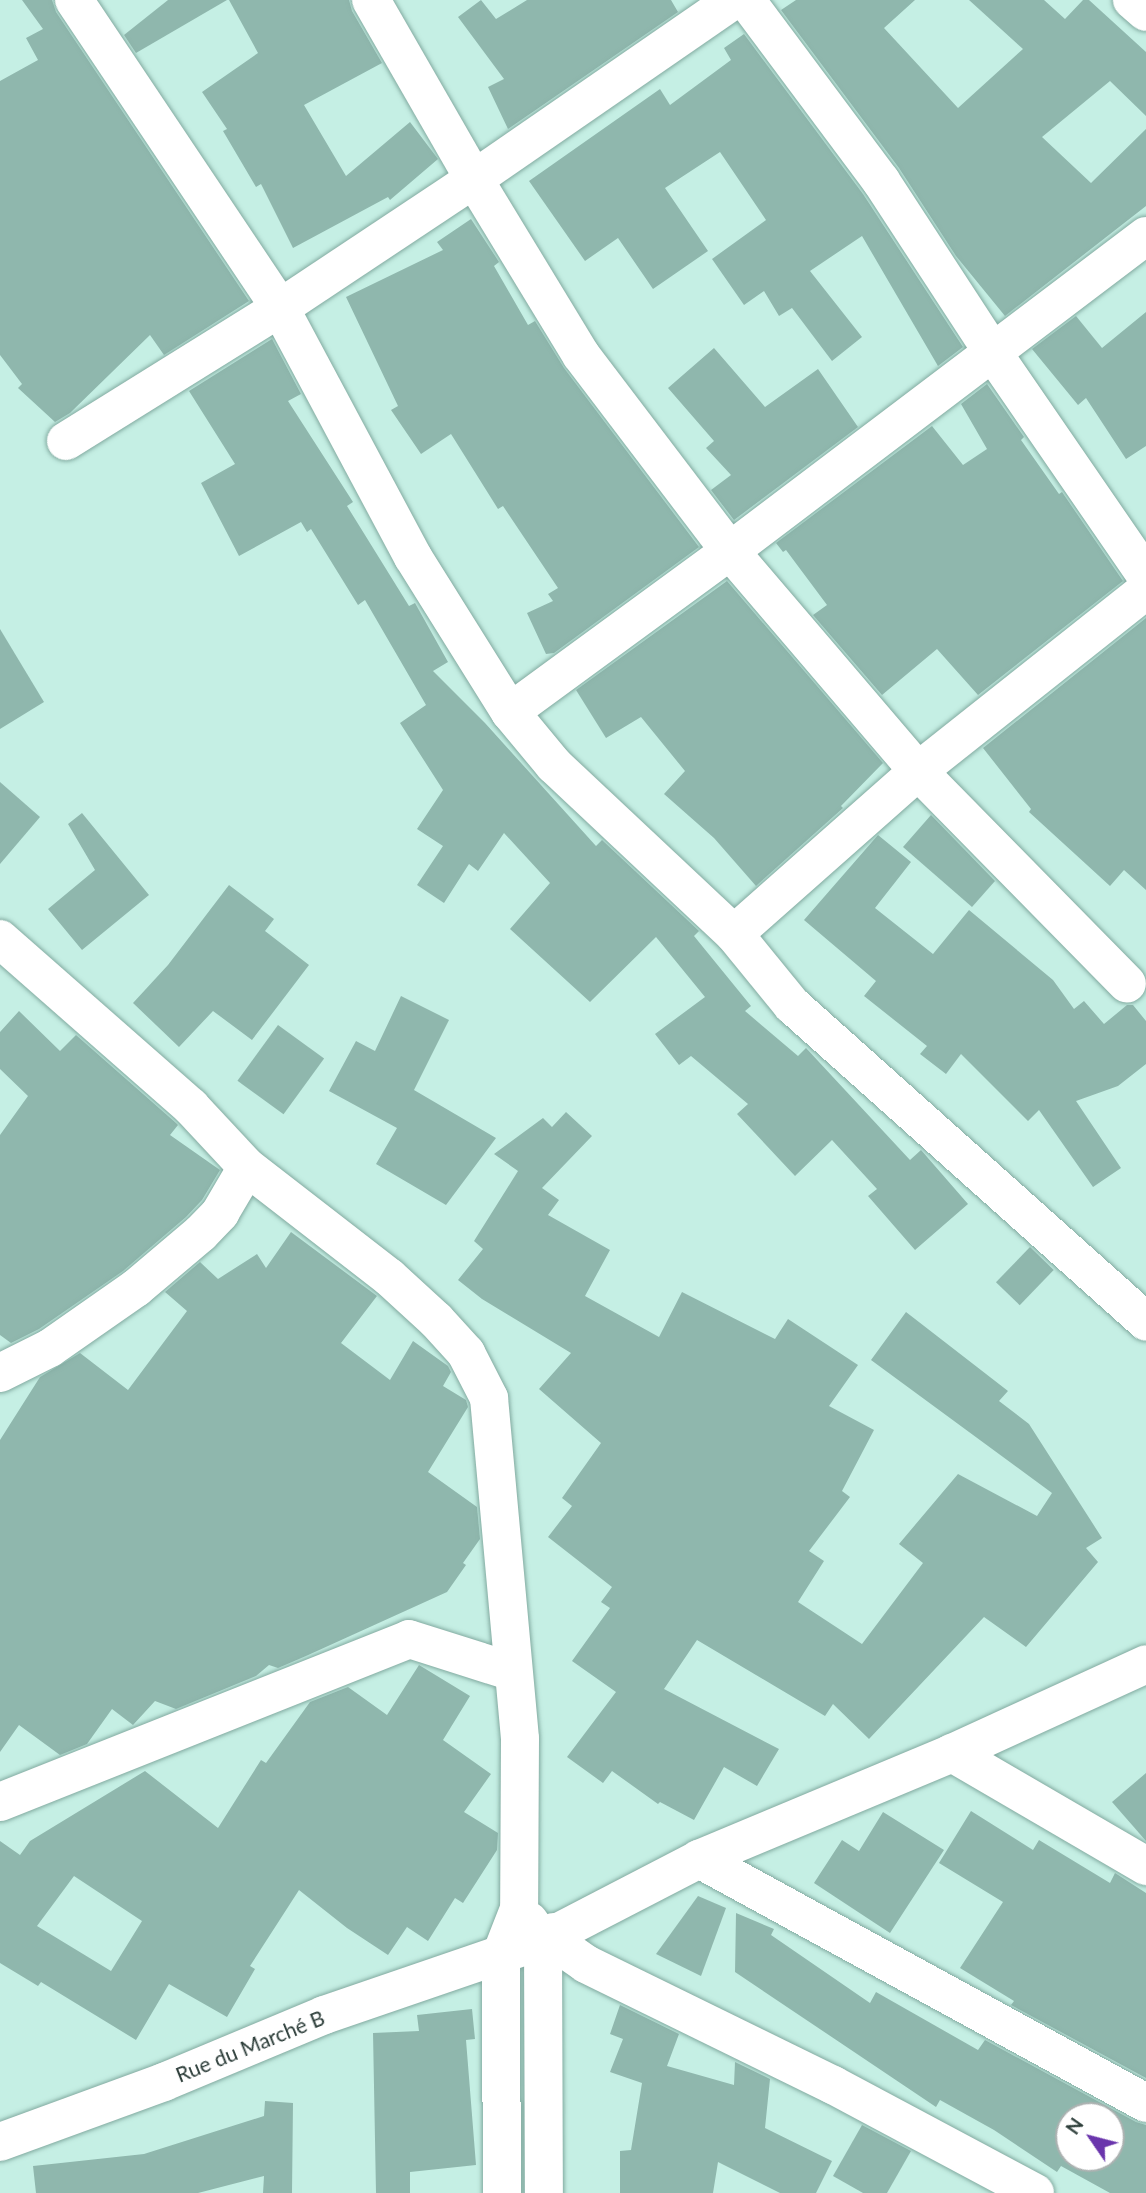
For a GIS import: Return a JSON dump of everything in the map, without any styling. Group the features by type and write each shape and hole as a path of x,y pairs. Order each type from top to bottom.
{"street":[{"path":"74,0 279,308 413,556 510,712 554,765 734,934 792,1005 1146,1321"},
{"path":"371,0 474,180 581,355 730,551 918,771 1127,984"},
{"path":"66,441 279,308 474,180 733,0"},
{"path":"747,0 881,181 993,353 1146,576"},
{"path":"510,712 730,551 1146,236"},
{"path":"734,934 918,771 1146,590"},
{"path":"8,960 114,1038 191,1107 247,1167 389,1277 436,1320 466,1353 489,1398 520,1739 519,1909 500,1955 502,2193"},
{"path":"0,1373 50,1348 154,1272 201,1233 220,1213 247,1167"},
{"path":"0,1802 409,1639 513,1672"},
{"name":"Rue du Marché B","path":"0,2142 164,2082 324,2015 549,1936 699,1859 952,1753 1146,1664"},
{"path":"952,1753 1146,1866"},
{"path":"699,1859 1146,2103"},
{"path":"519,1909 586,1964 833,2085 1035,2193"},
{"path":"544,2193 549,1936"}],"building":[{"path":"22,0 52,0 56,12 249,301 164,355 150,335 70,413 55,422 18,388 22,384 0,355 0,81 38,60 26,38 43,29"},
{"path":"168,0 227,0 136,53 124,35"},
{"path":"229,0 349,0 352,11 382,63 304,105 346,176 410,122 438,159 390,200 388,197 293,248 261,184 256,187 223,131 227,129 202,92 258,53"},
{"path":"481,0 496,19 527,0 671,0 678,12 508,129 488,87 504,79 458,17"},
{"path":"796,0 915,0 884,28 958,108 1023,49 969,0 1044,0 1065,19 1083,0 1089,0 1146,52 1146,116 1110,81 1042,137 1091,183 1146,129 1146,206 1005,316 956,256 899,168 781,10"},
{"path":"744,34 863,194 963,347 938,366 862,236 810,271 862,337 832,361 792,308 779,316 764,291 744,305 712,259 766,220 720,152 665,188 708,251 653,289 618,238 585,261 529,181 660,89 670,105 731,60 724,48"},
{"path":"471,219 499,262 494,266 528,325 535,321 564,368 699,547 554,653 546,654 527,613 553,601 548,594 558,588 503,506 498,509 451,434 421,454 391,410 398,406 346,297 443,250 437,242"},
{"path":"1146,312 1146,446 1126,459 1086,398 1078,405 1032,349 1076,316 1102,348"},
{"path":"272,339 301,394 288,401 353,502 347,506 409,606 415,603 448,662 433,671 485,723 596,846 602,840 699,931 694,936 751,1006 745,1011 798,1056 806,1048 910,1160 921,1150 968,1204 915,1250 868,1196 877,1189 832,1140 795,1176 737,1114 748,1104 691,1056 679,1065 655,1034 705,997 656,937 590,1002 510,929 550,883 504,833 478,871 469,864 444,903 417,885 443,846 417,829 443,790 400,723 426,705 365,600 358,605 311,529 307,532 301,522 239,556 201,483 235,464 189,391"},
{"path":"714,348 765,407 818,369 858,427 734,520 711,490 731,475 706,448 714,441 668,388"},
{"path":"987,384 1024,437 1021,440 1059,494 1062,492 1123,581 978,695 937,649 882,695 813,615 827,605 786,550 783,552 776,543 932,426 963,465 987,449 961,404"},
{"path":"727,581 883,763 841,806 843,808 756,886 714,838 664,794 685,771 641,717 606,738 576,690"},
{"path":"1146,618 1146,890 1124,870 1110,886 1029,812 1031,809 983,748"},
{"path":"0,629 44,702 0,729"},
{"path":"0,782 40,817 0,864"},
{"path":"82,813 149,895 82,950 48,909 95,870 68,824"},
{"path":"931,815 995,881 972,907 903,847"},
{"path":"878,835 911,862 875,908 933,954 969,910 1053,980 1074,1009 1084,1001 1104,1024 1127,1005 1133,1005 1146,1021 1146,1064 1118,1086 1076,1101 1121,1168 1093,1187 1039,1110 1028,1121 961,1054 946,1074 920,1054 927,1046 864,996 876,981 804,920"},
{"path":"229,885 274,919 265,931 309,965 252,1040 213,1011 179,1047 133,1003 168,965"},
{"path":"401,996 449,1020 414,1090 496,1138 446,1205 376,1164 397,1128 329,1091 356,1041 375,1051"},
{"path":"19,1011 60,1051 76,1035 178,1125 170,1135 220,1170 202,1200 186,1217 123,1271 39,1329 11,1343 0,1335 0,1135 28,1096 0,1069 0,1032"},
{"path":"278,1025 324,1059 284,1114 237,1081"},
{"path":"566,1112 592,1136 542,1188 559,1200 548,1215 610,1250 585,1296 659,1337 682,1292 775,1339 788,1319 858,1365 829,1406 874,1430 842,1491 850,1497 809,1551 824,1561 798,1602 862,1644 923,1563 899,1544 958,1474 1037,1516 1052,1493 871,1360 906,1312 1008,1391 999,1401 1029,1424 1102,1538 1086,1548 1098,1562 1026,1647 984,1617 869,1739 833,1704 825,1716 697,1640 664,1689 779,1749 757,1786 724,1767 694,1820 660,1802 658,1804 612,1771 603,1783 567,1757 616,1692 572,1661 610,1608 601,1602 612,1587 548,1537 572,1506 562,1498 601,1443 539,1389 571,1353 482,1299 458,1280 483,1249 474,1241 518,1171 494,1154 543,1118 552,1127"},
{"path":"291,1232 377,1296 341,1343 390,1380 413,1341 448,1366 451,1372 443,1386 466,1400 468,1407 428,1472 477,1507 480,1539 463,1563 466,1565 447,1592 278,1668 269,1665 256,1676 176,1709 155,1701 133,1725 112,1709 87,1744 60,1755 19,1725 0,1752 0,1440 40,1377 80,1353 128,1390 187,1311 165,1292 200,1262 218,1279 257,1254 266,1268"},
{"path":"1030,1247 1054,1270 1020,1305 996,1282"},
{"path":"419,1665 470,1696 443,1740 491,1774 464,1812 498,1833 497,1850 463,1903 455,1898 428,1941 407,1927 388,1955 347,1928 299,1890 250,1966 255,1969 227,2017 169,1984 136,2040 41,1982 38,1986 0,1963 0,1841 20,1855 30,1841 145,1771 218,1828 261,1760 266,1763 310,1702 348,1687 387,1715","holes":["74,1876 142,1921 111,1971 37,1926"]},
{"path":"1146,1773 1146,1841 1112,1802"},
{"path":"971,1811 1033,1850 1039,1840 1110,1883 1115,1873 1146,1893 1146,2078 1011,2005 1014,2001 960,1968 1003,1902 939,1863"},
{"path":"883,1812 944,1850 890,1933 814,1883 842,1840 859,1851"},
{"path":"698,1896 726,1908 701,1976 656,1954"},
{"path":"736,1913 774,1929 771,1935 870,2003 876,1992 978,2050 985,2040 1099,2102 1055,2102 1055,2171 994,2130 940,2100 936,2107 735,1972"},
{"path":"620,2005 679,2034 667,2066 734,2085 735,2062 770,2079 765,2128 832,2161 816,2193 780,2193 718,2162 713,2193 620,2193 620,2151 631,2150 642,2083 610,2072 623,2039 610,2034"},
{"path":"472,2009 475,2039 466,2040 476,2165 410,2172 410,2193 376,2193 373,2033 419,2031 417,2015"},
{"path":"265,2101 293,2103 292,2193 263,2193 264,2176 198,2193 36,2193 33,2166 144,2154 264,2116"},
{"path":"1125,2116 1146,2125 1146,2193 1110,2193 1072,2172 1125,2172"},
{"path":"862,2125 911,2151 887,2193 863,2193 833,2176"}]}
